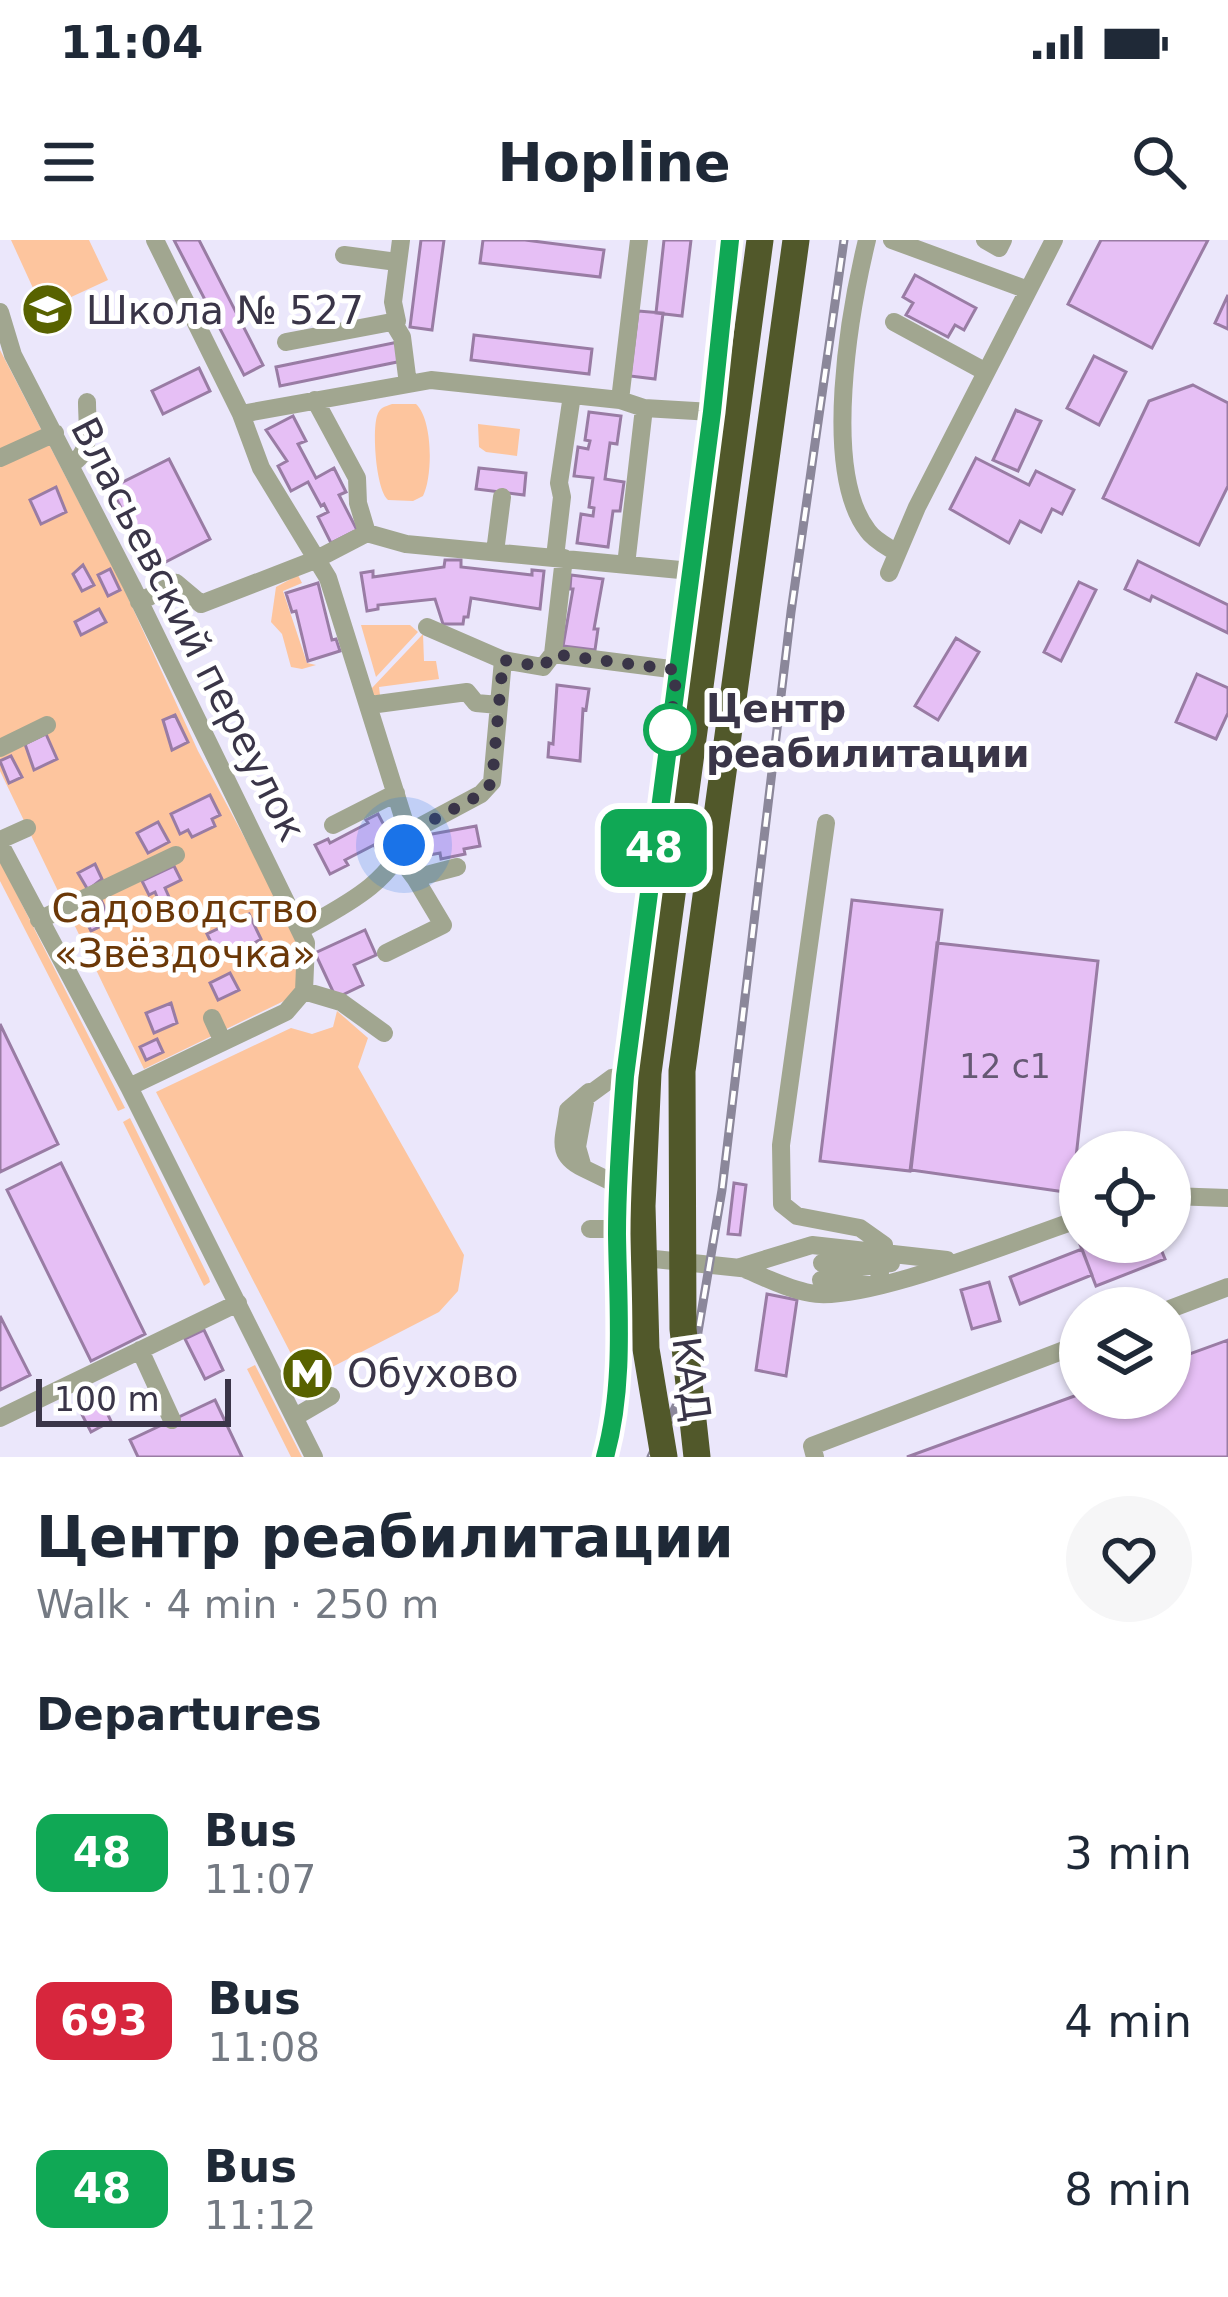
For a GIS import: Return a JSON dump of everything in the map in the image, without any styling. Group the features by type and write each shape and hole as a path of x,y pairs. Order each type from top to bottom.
{"highway":[{"name":"КАД","path":"664,1457 646,1349 642,1206 648,1073 760,240"},
{"name":"КАД","path":"697,1457 682,1329 682,1071 796,240"}],"street":[{"path":"155,240 241,414 261,468 328,578 408,833"},
{"path":"286,342 398,321 393,302 401,240"},
{"path":"620,400 637,240"},
{"path":"605,1457 619,1363 617,1229 625,1076 730,240"},
{"path":"866,240 853,312 841,441 848,480 868,533 897,554"},
{"path":"892,240 1028,290"},
{"path":"985,240 999,248 1004,240"},
{"path":"889,573 1054,240"},
{"path":"344,255 397,262"},
{"name":"Власьевский переулок","path":"0,312 6,358 70,464 159,656 302,929 304,991"},
{"path":"393,322 402,337 408,384"},
{"path":"894,322 986,372"},
{"path":"241,414 431,380 620,400 644,408 712,412"},
{"path":"428,627 503,660 543,667 553,654 560,483 572,395"},
{"path":"315,400 357,478 358,503 368,533"},
{"path":"70,464 82,458 86,448 87,402"},
{"path":"626,565 644,408"},
{"path":"0,458 50,436"},
{"path":"495,552 502,496"},
{"path":"132,592 176,584 201,604 315,560 368,533 406,544 691,572"},
{"path":"553,654 677,670"},
{"path":"302,929 356,898 399,856 408,833 488,788 495,773 503,660"},
{"path":"370,705 467,692 476,703 499,705"},
{"path":"0,748 46,724"},
{"path":"333,825 395,793"},
{"path":"826,824 781,1145 782,1204 797,1216 860,1228 884,1244 878,1286"},
{"path":"27,828 0,842 314,1457"},
{"path":"39,920 176,856"},
{"path":"386,953 443,925 399,856"},
{"path":"415,878 457,866"},
{"path":"129,1087 286,1012 304,991 341,1002 384,1033"},
{"path":"212,1018 223,1042"},
{"path":"618,1185 568,1161 563,1151 568,1110 596,1088 625,1076"},
{"path":"1191,1197 1228,1198"},
{"path":"740,1267 808,1293 833,1295 878,1286 1059,1226"},
{"path":"590,1229 617,1229"},
{"path":"740,1267 812,1245 883,1260 958,1260"},
{"path":"618,1256 816,1271 883,1260"},
{"path":"816,1271 878,1286"},
{"path":"1191,1302 1228,1287"},
{"path":"0,1418 238,1303"},
{"path":"140,1350 172,1420"},
{"path":"814,1457 812,1446 1059,1352"},
{"path":"295,1417 331,1396"}],"green space":[{"path":"11,240 89,240 108,280 43,310"},
{"name":"Садоводство «Звёздочка»","path":"0,350 124,589 198,751 299,939 297,986 290,998 144,1069 0,771"},
{"path":"392,404 416,404 426,422 429,475 423,496 413,501 388,500 378,473 377,416"},
{"path":"478,424 520,429 517,456 479,447"},
{"path":"298,575 302,583 283,591 307,663 316,665 302,669 291,667 282,634 271,622 276,587"},
{"path":"361,625 410,625 418,632 376,677"},
{"path":"423,634 424,661 436,661 439,679 379,687 380,695 373,696 371,689"},
{"path":"0,861 125,1108 118,1111 0,881"},
{"name":"Садоводство «Звёздочка»","path":"337,1011 368,1038 358,1067 464,1255 458,1291 439,1312 305,1381 156,1092 291,1028 312,1034 333,1027"},
{"path":"130,1118 209,1278 204,1286 123,1122"},
{"path":"255,1365 302,1457 291,1457 247,1369"}],"building":[{"path":"174,240 199,240 263,365 244,375"},
{"path":"421,240 444,240 432,330 410,327"},
{"path":"483,240 604,250 600,277 480,263"},
{"path":"664,240 691,240 682,316 656,313"},
{"path":"1101,240 1208,240 1152,348 1068,304"},
{"path":"915,275 976,308 964,330 955,325 948,337 906,315 913,303 903,297"},
{"path":"1228,295 1228,329 1215,323"},
{"path":"638,311 663,313 655,379 630,376"},
{"path":"474,335 592,349 589,374 471,360"},
{"path":"398,342 402,361 280,386 276,367"},
{"path":"1094,356 1126,372 1099,425 1067,408"},
{"path":"199,368 210,391 163,414 152,391"},
{"path":"1193,385 1228,403 1228,486 1199,545 1103,498 1149,401"},
{"path":"1016,410 1041,421 1018,471 993,460"},
{"path":"589,412 621,416 617,444 610,443 605,479 624,482 620,511 613,511 608,547 577,543 581,514 593,516 594,508 589,507 593,478 574,476 578,447 588,449 590,441 585,440"},
{"path":"293,416 306,441 298,444 316,478 334,468 346,492 339,495 357,530 331,543 318,517 328,512 324,504 321,506 308,482 291,491 278,466 287,461 266,430"},
{"path":"976,458 1029,485 1036,471 1074,490 1062,514 1052,509 1041,532 1020,521 1009,543 950,509"},
{"path":"169,459 210,539 152,569 111,488"},
{"path":"479,468 526,473 524,495 476,489"},
{"path":"56,487 66,512 41,524 30,500"},
{"path":"445,560 461,560 461,567 532,575 532,570 544,571 540,609 471,598 463,624 443,624 435,599 378,605 367,611 361,573 373,571 373,577 444,567"},
{"path":"1138,561 1228,605 1228,633 1152,596 1150,601 1125,589"},
{"path":"83,565 94,585 82,591 73,574"},
{"path":"110,569 120,590 108,596 98,575"},
{"path":"571,575 603,579 595,650 563,646"},
{"path":"1079,582 1096,590 1061,661 1044,652"},
{"path":"318,583 332,640 336,639 340,651 308,661 296,611 292,612 286,593"},
{"path":"99,609 106,622 81,635 75,622"},
{"path":"956,638 979,652 938,720 915,706"},
{"path":"1197,674 1228,688 1228,713 1216,739 1176,722"},
{"path":"557,685 589,689 580,761 548,757"},
{"path":"175,715 188,742 172,750 163,720"},
{"path":"46,734 57,759 34,770 25,744"},
{"path":"11,756 22,777 9,783 0,761"},
{"path":"210,795 220,815 212,819 215,826 192,837 188,830 180,834 171,814"},
{"path":"378,814 393,842 377,850 374,845 330,874 315,845 328,839 330,843"},
{"path":"158,822 169,842 148,853 137,833"},
{"path":"476,826 480,846 441,859 440,853 424,856 421,836"},
{"path":"95,864 102,879 88,890 78,873"},
{"path":"174,866 181,880 165,888 169,897 159,902 142,881"},
{"path":"99,896 111,921 91,931 79,906"},
{"path":"852,900 942,910 910,1171 820,1161"},
{"path":"249,914 261,939 219,959 207,934"},
{"path":"365,930 376,955 354,965 363,985 336,998 315,953"},
{"path":"937,943 1098,961 1079,1131 1059,1131 1059,1191 911,1170"},
{"path":"230,973 239,990 218,1000 210,983"},
{"path":"171,1003 177,1023 154,1033 146,1013"},
{"path":"0,1024 58,1144 0,1172"},
{"path":"157,1039 163,1052 146,1060 140,1047"},
{"path":"61,1163 145,1334 91,1361 7,1190"},
{"path":"734,1183 746,1185 740,1235 728,1234"},
{"path":"1059,1258 1059,1263 1087,1263 1092,1275 1020,1304 1010,1277"},
{"path":"1087,1263 1155,1263 1096,1286"},
{"path":"989,1282 1000,1321 972,1329 961,1290"},
{"path":"767,1294 797,1300 786,1376 756,1370"},
{"path":"0,1316 30,1375 0,1390"},
{"path":"204,1330 223,1370 205,1379 185,1339"},
{"path":"1228,1340 1228,1457 907,1457 1059,1402 1059,1419 1191,1419 1191,1353"},
{"path":"99,1396 111,1421 91,1432 78,1407"},
{"path":"215,1400 242,1457 138,1457 130,1440"}],"railway":[{"path":"651,1457 679,1400 697,1338 722,1190 791,612 844,240"}],"bus line":[{"name":"48","path":"605,1457 619,1363 618,1185 625,1076 730,240"}],"place":[{"name":"Школа № 527","path":"47,310"},
{"name":"Центр реабилитации","path":"670,730"},
{"name":"Обухово","path":"308,1373"}],"route":[{"path":"404,845 408,833 482,794 492,782 503,660 543,667 553,654 677,670 670,730"}]}
